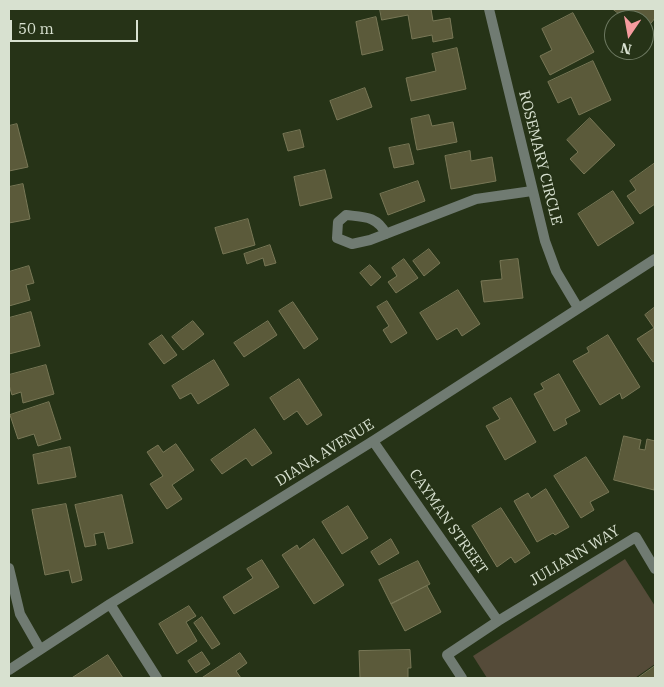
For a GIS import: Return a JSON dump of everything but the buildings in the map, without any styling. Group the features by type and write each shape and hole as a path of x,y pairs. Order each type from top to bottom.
{"street":[{"name":"ROSEMARY CIRCLE","path":"488,9 545,242 556,271 578,308"},
{"path":"386,234 381,224 368,218 346,216 338,222 337,238 352,244 370,240 386,234 476,199 532,191"},
{"name":"DIANA AVENUE","path":"9,670 110,604 373,441 655,259"},
{"name":"CAYMAN STREET","path":"373,441 498,621"},
{"name":"JULIANN WAY","path":"498,621 636,536 655,568"},
{"path":"9,568 20,614 40,649"},
{"path":"110,604 157,678"},
{"path":"462,678 448,656 498,621"}],"shaded area":[{"path":"625,559 655,606 655,664 635,678 487,678 473,656"}]}
